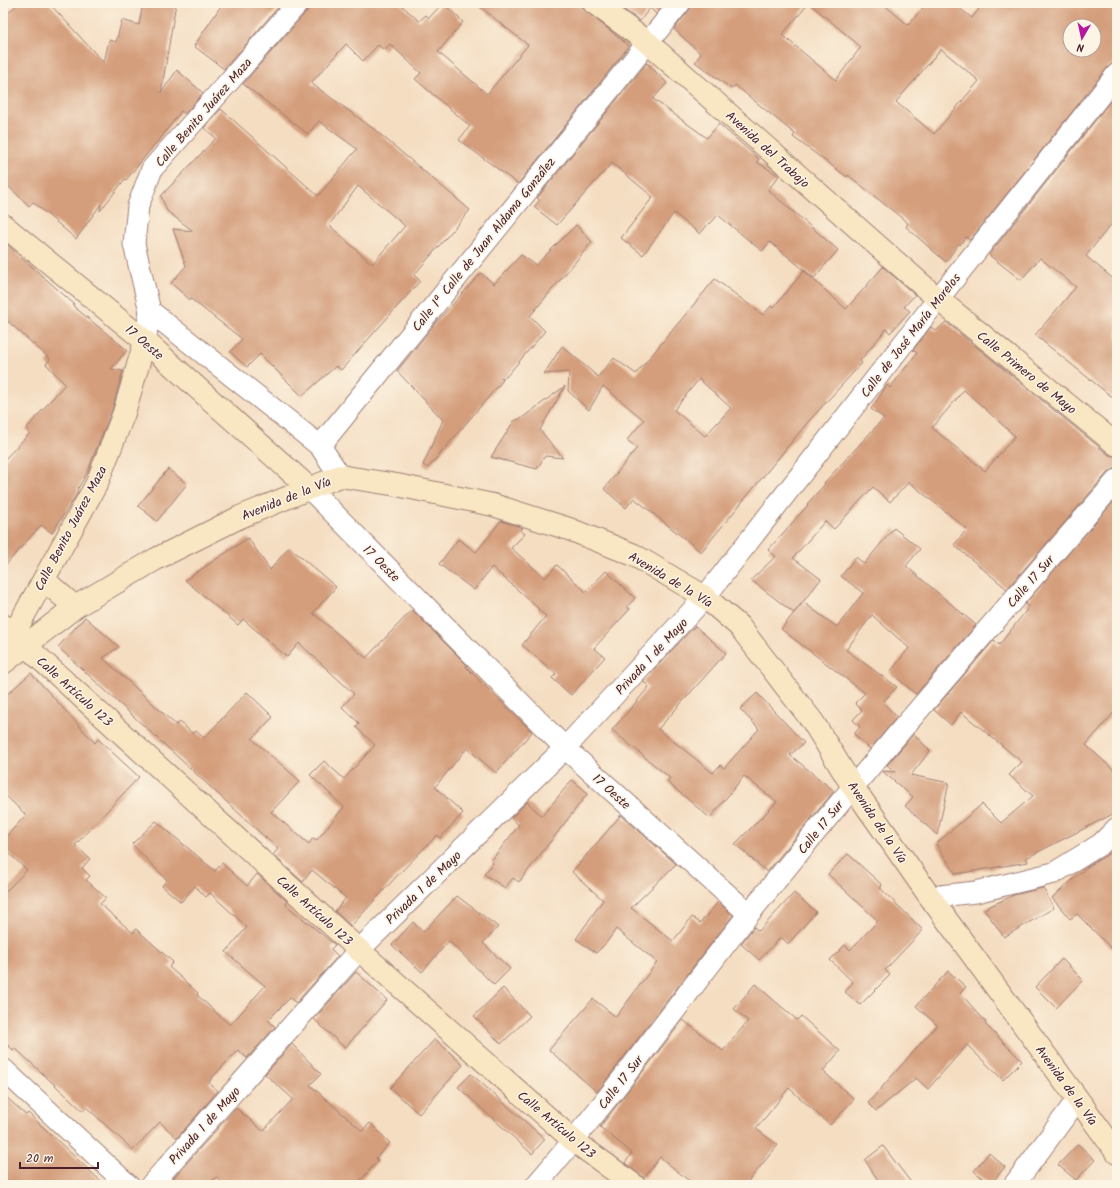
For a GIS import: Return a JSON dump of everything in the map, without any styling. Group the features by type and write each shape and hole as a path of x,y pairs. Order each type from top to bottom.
{"street":[{"name":"Calle Benito Juárez Maza","path":"14,635 97,483 124,413 145,341 150,311 134,244 138,206 152,169 298,3"},
{"name":"Avenida del Trabajo","path":"594,3 647,42 938,299"},
{"name":"Calle 1ª Calle de Juan Aldama González","path":"320,446 680,3"},
{"name":"Calle de José María Morelos","path":"706,597 938,299 1117,74"},
{"name":"17 Oeste","path":"3,225 145,341 309,488 564,748 749,914"},
{"name":"Calle Primero de Mayo","path":"938,299 1117,445"},
{"path":"150,311 320,446 340,476"},
{"name":"Avenida de la Vía","path":"4,663 14,635 75,607 156,559 240,517 340,476 397,485 493,505 569,529 634,555 706,597 739,626 813,722 853,787 930,897 1117,1153"},
{"name":"Calle 17 Sur","path":"536,1185 574,1141 749,914 853,787 1117,480"},
{"path":"44,580 75,607"},
{"name":"Privada 1 de Mayo","path":"151,1185 359,950 564,748 706,597"},
{"name":"Calle Artículo 123","path":"14,635 359,950 574,1141 634,1185"},
{"path":"930,897 976,892 1054,873 1101,844 1117,828"},
{"path":"3,1069 128,1185"},
{"path":"1014,1185 1077,1100"}],"building":[{"path":"19,3 49,3 104,63 109,40 116,42 122,20 139,25 143,3 176,3 161,93 177,70 203,93 185,114 181,111 157,143 126,180 125,179 100,211 101,204 76,239 33,202 29,206 3,181 3,17"},
{"path":"223,3 282,3 224,69 194,46"},
{"path":"310,3 399,3 419,21 426,15 429,18 443,3 463,22 438,52 487,94 528,45 475,3 576,3 629,46 518,184 459,140 470,126 415,79 421,73 390,44 384,50 378,45 363,61 346,44 311,83 375,130 470,210 414,275 420,281 341,370 336,366 302,396 260,354 247,367 230,352 242,339 191,299 190,300 171,283 186,266 173,229 193,231 167,211 161,196 216,138 204,128 221,109 318,196 357,149 319,121 308,134 243,84 307,11","holes":["358,186 405,226 372,264 329,225"]},
{"path":"626,3 665,3 656,14 650,8 640,21 622,8"},
{"path":"692,3 809,3 882,3 908,25 927,3 953,3 972,18 983,3 1117,3 1117,62 1108,67 970,240 966,237 960,245 958,244 946,262 906,227 908,223 848,175 847,177 793,137 795,134 735,85 732,89 695,62 701,54 674,29 689,11","holes":["809,3 861,47 836,80 782,35","941,49 979,81 934,134 896,102"]},
{"path":"647,63 667,83 653,99 707,138 719,124 759,159 757,162 779,176 768,190 838,250 814,278 770,242 762,251 718,215 700,234 674,213 643,255 621,238 653,197 612,163 557,225 534,207 540,200 537,198"},
{"path":"1117,93 1117,217 1086,256 1117,282 1117,401 1035,335 1076,287 1040,258 1021,280 989,255"},
{"path":"576,225 592,242 530,316 545,331 506,377 500,378 503,380 428,468 423,465 443,420 397,371 435,324 481,273 494,284 521,255 536,265"},
{"path":"3,241 74,304 73,306 127,350 111,369 123,371 112,409 87,473 77,490 78,491 74,499 52,533 41,525 3,568 3,461 30,433 26,429 65,384 46,364 50,359 3,317"},
{"path":"883,267 915,295 904,307 910,311 890,333 886,329 860,361 862,363 808,422 701,552 634,498 626,508 604,489 637,448 627,440 644,420 603,386 589,410 568,391 569,372 544,374 562,346 598,377 614,358 636,374 715,279 763,315 771,306 773,308 804,271 846,309","holes":["699,379 731,408 705,436 674,410"]},
{"path":"946,322 1109,455 1117,457 1117,468 1108,472 1007,589 954,545 967,529 909,482 890,502 873,487 834,529 825,521 793,558 821,579 794,613 751,580 776,556 768,550 808,505 807,504 825,484 824,483 884,418 871,409 887,385 890,388 917,353 913,350 931,327 936,331","holes":["964,390 1015,436 985,471 932,428"]},
{"path":"565,386 540,430 563,458 545,456 537,469 491,457 514,421 522,418"},
{"path":"168,469 187,484 157,521 138,506"},
{"path":"1117,498 1117,709 1086,745 1117,773 1117,812 1026,858 1028,862 956,874 936,844 982,804 1001,823 1033,796 1009,775 1022,762 961,712 951,725 934,710 994,640 999,645 1029,607 1025,604"},
{"path":"501,521 523,528 520,530 525,534 511,548 545,578 557,565 586,592 606,571 635,598 627,607 630,609 594,648 605,657 571,695 552,678 556,674 522,645 546,616 538,610 539,609 492,567 474,590 439,564 458,539 476,552"},
{"path":"894,528 920,549 906,566 976,625 916,694 890,672 909,648 872,615 846,650 897,687 883,702 897,717 870,749 854,734 860,727 853,720 862,710 855,703 865,693 781,629 803,602 837,627 863,593 841,576 856,557 864,564"},
{"path":"248,538 270,570 289,547 336,587 313,613 366,658 412,610 467,665 466,667 532,732 496,773 467,748 435,787 463,813 440,838 437,835 351,926 335,911 346,898 312,870 303,882 273,855 278,849 58,647 85,617 119,647 103,658 176,725 180,722 193,734 196,731 204,738 247,692 273,717 252,739 300,781 271,812 309,844 313,838 317,840 344,807 310,775 324,761 344,779 375,745 356,727 359,723 342,707 354,694 299,643 287,657 243,619 238,625 185,580"},
{"path":"695,626 726,653 658,729 713,773 720,765 724,768 759,729 740,709 757,693 804,743 790,755 834,791 767,872 735,844 777,802 744,776 710,818 667,782 670,778 612,730 649,687 643,681"},
{"path":"31,673 95,743 98,739 139,777 75,845 90,859 82,868 90,876 86,880 106,898 100,904 133,933 136,929 173,962 169,967 198,993 197,995 230,1025 265,986 226,952 247,927 210,893 206,897 195,886 181,902 162,886 167,880 132,844 156,821 215,871 222,863 247,886 257,874 287,901 286,905 335,945 331,949 338,956 296,1003 290,998 268,1020 275,1027 247,1058 238,1050 211,1079 209,1083 218,1091 177,1138 160,1122 133,1150 86,1107 83,1111 15,1048 13,1050 3,1040 3,894 27,870 3,848 3,840 26,815 3,793 3,698"},
{"path":"914,734 930,751 911,775 949,783 937,835 905,806 913,797 882,771 895,772 887,765"},
{"path":"572,780 588,793 519,882 513,878 505,888 484,874 493,863 491,861 519,825 511,818 527,802 542,816"},
{"path":"621,815 676,864 631,908 673,941 692,917 700,923 718,902 733,915 597,1092 549,1050 593,999 616,1017 657,962 616,929 607,942 596,953 576,939 603,900 572,872"},
{"path":"1117,849 1117,954 1077,914 1070,919 1052,898 1087,867"},
{"path":"848,854 882,885 880,888 923,930 885,970 890,975 860,1005 845,992 853,982 830,960 845,945 850,950 878,921 828,874"},
{"path":"1043,888 1054,908 1004,937 984,909 1014,895"},
{"path":"794,893 816,912 788,944 781,937 759,960 741,944 754,927 759,931"},
{"path":"457,896 498,927 483,943 510,969 494,985 449,941 422,972 392,945 413,922 423,932"},
{"path":"1062,959 1083,980 1056,1008 1035,987"},
{"path":"948,971 966,987 960,993 986,1022 985,1024 1022,1061 1003,1080 967,1045 928,1089 916,1078 876,1111 868,1103 937,1025 916,1006"},
{"path":"356,972 387,1000 345,1048 314,1019"},
{"path":"755,984 797,1020 801,1016 840,1051 823,1071 854,1099 830,1125 789,1088 756,1129 778,1145 745,1185 694,1185 660,1157 644,1178 625,1163 632,1153 600,1127 683,1020 723,1051 748,1021 734,1009"},
{"path":"503,988 530,1016 501,1044 474,1016"},
{"path":"435,1039 463,1065 419,1114 390,1088"},
{"path":"292,1044 321,1074 310,1085 362,1131 370,1123 390,1143 376,1158 378,1161 356,1185 226,1185 216,1177 208,1185 167,1185 236,1108 263,1131 293,1099 265,1074"},
{"path":"471,1074 545,1139 532,1154 458,1087"},
{"path":"3,1094 26,1115 28,1113 105,1185 3,1185"},
{"path":"1078,1144 1095,1160 1076,1180 1058,1165"},
{"path":"883,1146 913,1185 881,1185 865,1160"},
{"path":"989,1153 1005,1167 990,1185 974,1171"}]}
